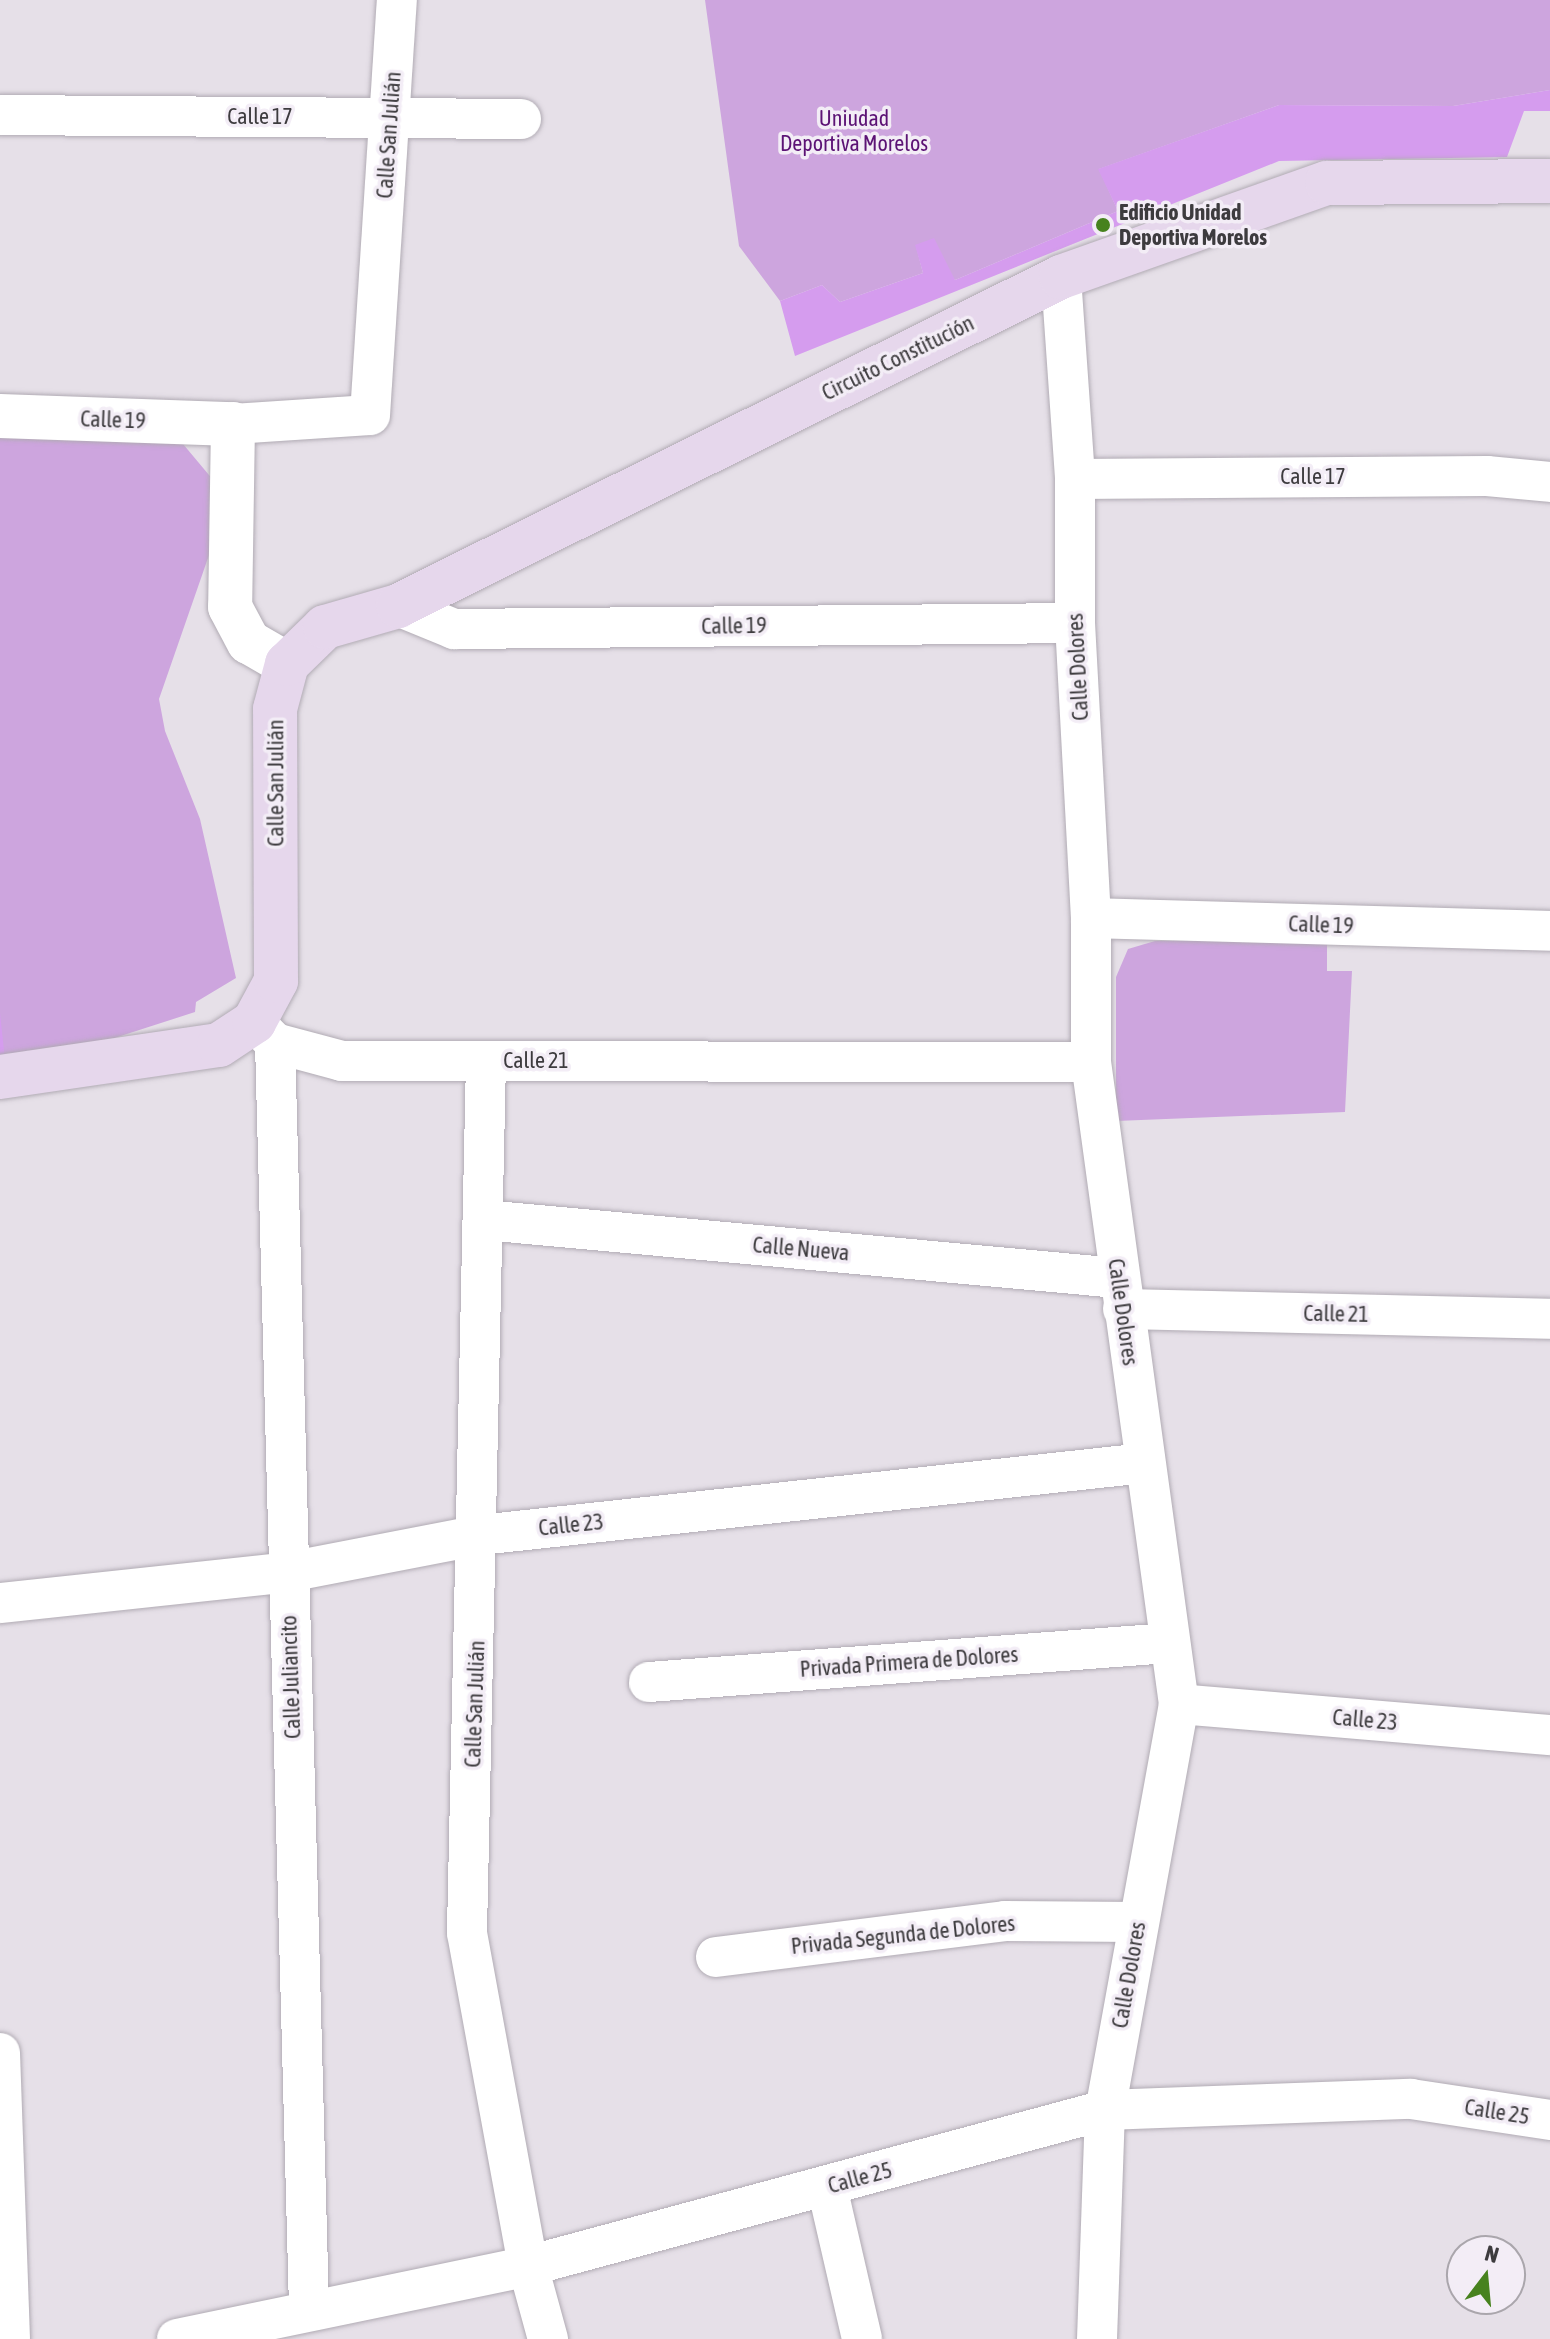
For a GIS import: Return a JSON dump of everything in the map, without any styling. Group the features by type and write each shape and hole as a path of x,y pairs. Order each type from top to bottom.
{"main road":[{"name":"Circuito Constitución","path":"287,664 325,627 398,606 1061,277 1327,183 1550,181"},
{"name":"Calle San Julián","path":"265,1032 276,981 275,709 287,664"},
{"path":"0,1077 219,1045 265,1032"}],"street":[{"name":"Calle San Julián","path":"370,415 397,0"},
{"name":"Calle 17","path":"0,115 521,119"},
{"name":"Calle Dolores","path":"1061,277 1075,479 1075,623 1091,918 1091,1062 1120,1294 1179,1704 1105,2110 1097,2339"},
{"name":"Calle 19","path":"0,416 233,424 370,415"},
{"path":"233,424 230,607 249,642 287,664"},
{"name":"Calle 17","path":"1075,479 1487,476 1550,482"},
{"name":"Calle 19","path":"398,606 454,629 1075,623"},
{"name":"Calle 19","path":"1091,918 1550,931"},
{"name":"Calle 21","path":"265,1032 342,1061 1091,1062"},
{"name":"Calle Juliancito","path":"265,1032 288,1572 309,2311"},
{"name":"Calle San Julián","path":"486,1061 480,1535 467,1933 528,2266 548,2339"},
{"name":"Calle Nueva","path":"484,1220 1120,1294"},
{"name":"Calle 21","path":"1120,1294 1550,1319"},
{"name":"Calle 23","path":"0,1603 288,1572 480,1535 1145,1463"},
{"name":"Privada Primera de Dolores","path":"649,1682 1169,1643"},
{"name":"Calle 23","path":"1179,1704 1550,1735"},
{"name":"Privada Segunda de Dolores","path":"716,1957 1005,1921 1138,1922"},
{"path":"0,2053 10,2339"},
{"name":"Calle 25","path":"177,2339 528,2266 1105,2110 1411,2099 1550,2120"},
{"path":"827,2187 862,2339"}],"green space":[{"name":"Uniudad Deportiva Morelos","path":"705,0 1550,0 1550,90 1453,106 1279,105 1099,169 1118,211 955,280 916,246 923,273 840,302 822,285 780,301 739,246"},
{"path":"0,436 178,438 219,487 216,535 159,699 165,731 200,819 236,978 196,1002 195,1012 0,1075"},
{"path":"1327,937 1327,971 1352,971 1345,1112 1116,1121 1116,977 1128,949 1155,941"}],"building":[{"name":"Edificio Unidad Deportiva Morelos","path":"1550,90 1550,111 1524,111 1507,157 1279,161 795,356 780,301 822,285 840,302 923,273 915,245 934,238 955,280 1118,211 1098,169 1279,105 1453,106"},
{"path":"0,1013 5,1060 0,1060"}],"place":[{"name":"Edificio Unidad Deportiva Morelos","path":"1103,225"}]}
